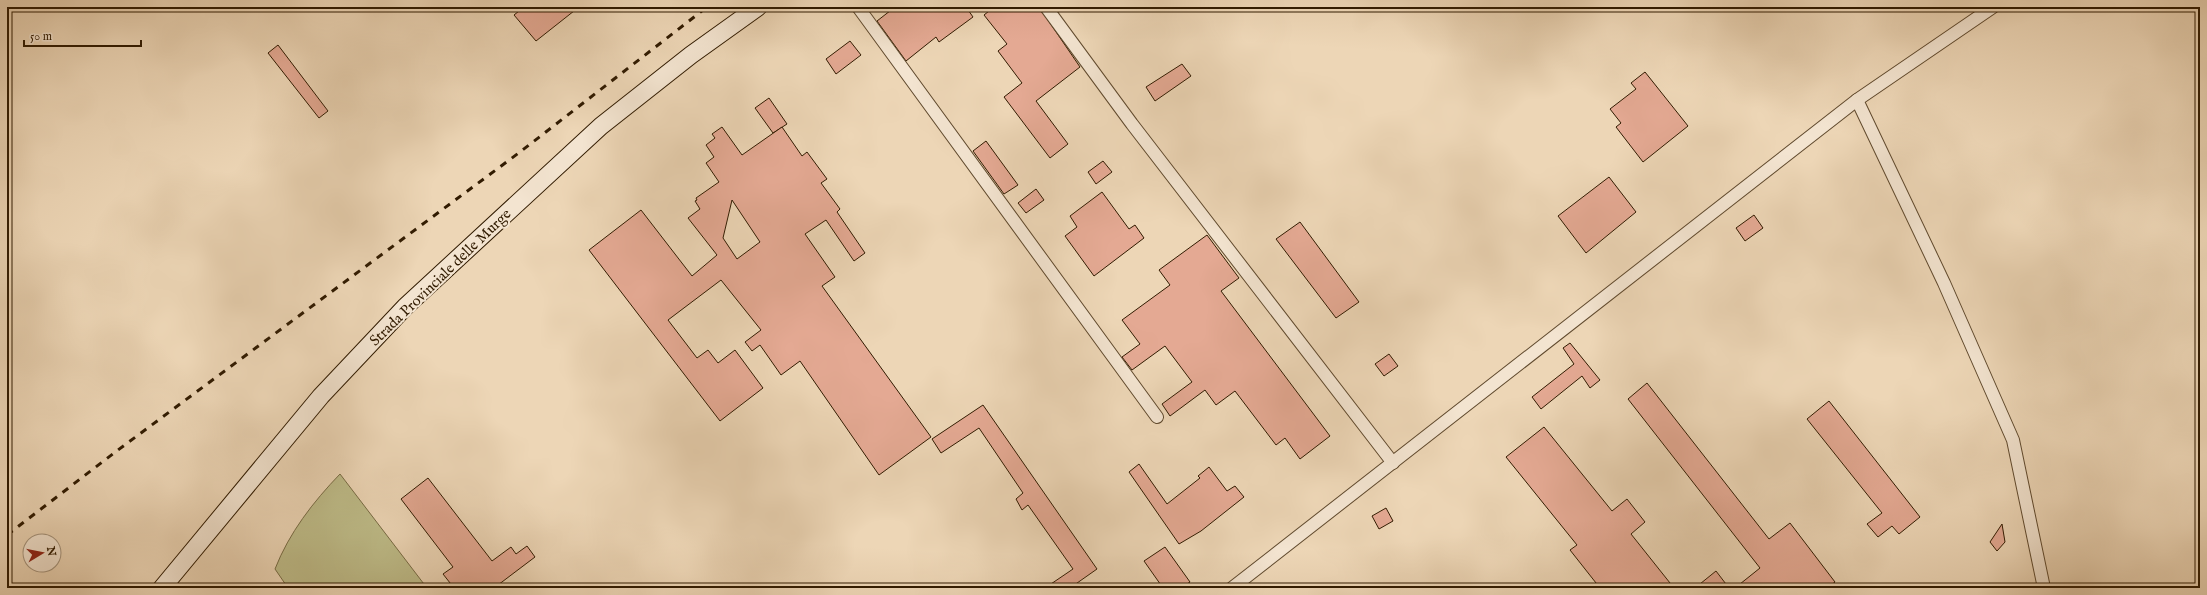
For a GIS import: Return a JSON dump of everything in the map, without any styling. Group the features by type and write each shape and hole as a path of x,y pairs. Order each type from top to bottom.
{"main road":[{"name":"Strada Provinciale delle Murge","path":"163,588 321,396 405,307 601,126 691,56 758,7"}],"street":[{"path":"858,7 1157,417"},
{"path":"1046,7 1132,124 1393,463"},
{"path":"1232,588 1857,100 1993,7"},
{"path":"1857,100 1944,283 2013,440 2044,588"}],"shaded area":[{"path":"340,474 427,588 288,588 275,569 287,543 303,518"}],"building":[{"path":"524,7 579,7 536,41 514,15"},
{"path":"895,7 966,7 973,17 939,42 936,37 906,61 877,21"},
{"path":"994,7 1039,7 1080,67 1036,101 1068,144 1050,158 1004,97 1022,83 998,51 1007,44 984,15"},
{"path":"850,41 861,55 836,74 826,59"},
{"path":"278,45 328,111 319,118 268,53"},
{"path":"1182,64 1191,76 1155,101 1146,87"},
{"path":"1645,72 1688,126 1643,162 1616,127 1621,123 1610,109 1636,89 1631,83"},
{"path":"769,98 787,124 773,133 755,108"},
{"path":"722,127 742,155 782,127 802,156 807,152 827,179 821,183 840,209 837,212 865,253 854,261 826,220 805,234 835,277 822,286 931,437 879,475 800,361 781,375 760,345 752,351 745,342 761,330 721,280 668,320 697,358 708,350 718,363 735,350 763,388 720,421 589,250 641,210 692,276 717,255 688,218 700,209 695,201 697,200 696,198 719,182 706,163 714,157 706,145 715,138 712,134","holes":["732,200 760,242 737,259 723,238"]},
{"path":"986,141 1018,185 1004,194 973,151"},
{"path":"1103,161 1112,172 1096,184 1088,172"},
{"path":"1609,177 1636,212 1586,253 1558,216"},
{"path":"1036,189 1044,200 1026,213 1018,203"},
{"path":"1102,192 1129,229 1135,225 1144,238 1094,276 1065,236 1077,227 1070,216"},
{"path":"1754,215 1763,228 1745,241 1736,228"},
{"path":"1300,222 1359,302 1336,318 1276,239"},
{"path":"1207,235 1239,278 1221,291 1330,436 1300,459 1285,438 1276,445 1235,391 1216,405 1205,390 1170,416 1162,404 1192,382 1165,346 1132,370 1122,357 1140,344 1122,320 1170,285 1159,270"},
{"path":"1570,343 1600,380 1590,388 1582,376 1541,409 1532,397 1574,364 1563,348"},
{"path":"1389,354 1398,366 1384,376 1375,364"},
{"path":"1647,383 1769,539 1790,523 1835,582 1827,588 1735,588 1760,568 1628,399"},
{"path":"1829,401 1920,517 1899,534 1892,526 1878,537 1867,524 1882,513 1807,419"},
{"path":"983,405 1097,569 1070,588 1045,588 1073,569 1028,505 1022,510 1016,499 1023,493 979,428 941,453 932,439"},
{"path":"1544,427 1612,511 1627,499 1645,522 1631,534 1674,588 1600,588 1570,550 1577,545 1506,457"},
{"path":"1139,464 1167,504 1200,478 1198,476 1209,467 1227,491 1235,486 1244,497 1201,531 1179,544 1129,472"},
{"path":"428,478 492,561 511,547 516,554 527,546 535,557 494,588 454,588 443,574 453,567 401,499"},
{"path":"1386,508 1393,521 1379,529 1372,516"},
{"path":"2002,524 2005,542 1997,551 1990,542"},
{"path":"1165,547 1190,582 1181,588 1163,588 1144,561"},
{"path":"1716,571 1729,588 1695,588"}],"railway":[{"path":"7,535 118,450 520,152 707,7"}]}
